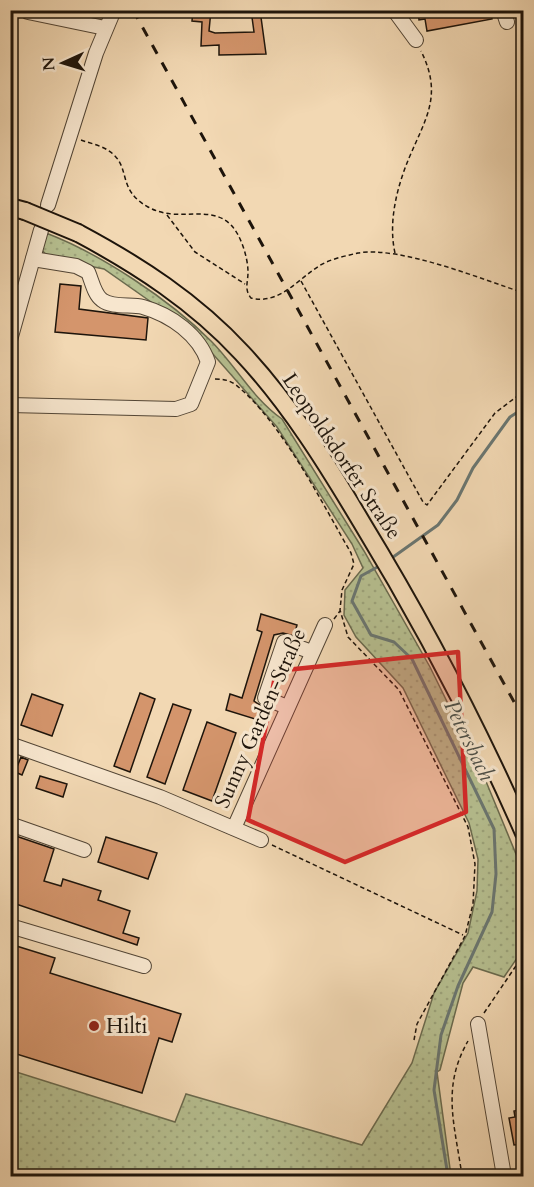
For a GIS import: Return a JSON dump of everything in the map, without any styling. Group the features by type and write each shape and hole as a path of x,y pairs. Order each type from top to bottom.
{"main road":[{"name":"Leopoldsdorfer Straße","path":"18,209 78,233 127,259 188,302 242,352 288,409 336,480 396,579 476,727 524,833"}],"street":[{"path":"48,206 105,28 114,10"},
{"path":"394,10 416,40"},
{"path":"28,12 105,28"},
{"path":"10,340 41,230"},
{"path":"10,405 176,409 191,404 208,362 203,347 178,324 143,307 105,303 97,296 88,272 76,266 33,259"},
{"name":"Sunny Garden-Straße","path":"234,828 325,625"},
{"path":"287,707 265,698 284,642 312,652"},
{"path":"10,744 160,796 261,840"},
{"path":"10,824 84,850"},
{"path":"10,926 144,966"},
{"path":"478,1024 504,1176"}],"path":[{"path":"396,254 392,230 402,174 431,107 430,77 416,40"},
{"path":"69,137 104,147 116,156 127,190 147,206 167,215 184,216 205,213 220,216 232,226 246,260 246,284 251,298 262,301 272,299 334,259 361,253 396,254 524,293"},
{"path":"167,215 195,252 246,284"},
{"path":"300,280 417,492 427,505 495,413 524,391"},
{"path":"202,380 225,379 236,385 284,440 351,553 354,564 342,590 340,610 348,637 399,690 468,827 475,864 473,904 465,936 417,1024 414,1040"},
{"path":"261,840 465,936"}],"highlighted area":[{"path":"458,652 466,812 345,862 248,820 276,671"}],"green space":[{"path":"46,233 112,266 176,310 211,341 262,402 282,419 364,551 430,667 485,779 523,871 524,948 504,977 473,967 463,983 440,1070 437,1072 451,1176 11,1176 10,1070 175,1122 186,1094 362,1145 412,1063 434,993 468,933 477,891 478,859 469,823 403,688 356,637 344,615 345,590 363,568 352,544 277,427 205,345 171,316 104,269 49,258 41,249"}],"building":[{"path":"10,10 19,10 14,38 10,38"},
{"path":"193,10 211,10 209,31 215,33 254,32 251,10 260,10 266,54 219,55 219,45 201,46 202,22 192,21"},
{"path":"418,10 438,10 439,17 457,15 456,10 491,10 492,19 427,31 425,19 419,20"},
{"path":"60,284 81,286 79,309 148,318 146,340 55,332"},
{"path":"261,614 297,625 294,636 283,633 274,635 254,701 266,709 262,721 226,710 230,694 242,698 262,632 257,630"},
{"path":"140,693 155,699 130,772 114,766"},
{"path":"32,694 63,705 52,736 21,725"},
{"path":"173,704 191,710 165,784 147,777"},
{"path":"207,722 236,733 212,801 183,790"},
{"path":"21,757 28,760 22,775 15,772"},
{"path":"40,776 67,784 63,797 36,788"},
{"path":"10,834 54,849 44,881 61,886 63,879 101,891 98,900 130,911 123,933 139,938 137,945 10,902"},
{"path":"106,837 157,853 148,879 98,862"},
{"name":"Hilti","path":"10,944 55,958 50,973 181,1014 172,1042 159,1038 142,1093 10,1052"},
{"path":"524,1109 524,1144 514,1145 509,1118 515,1117 514,1111"}],"waterway":[{"name":"Petersbach","path":"389,560 438,525 457,500 473,468 510,417 524,408"},
{"name":"Petersbach","path":"381,565 361,576 352,601 371,635 394,642 412,659 494,829 496,874 492,912 458,986 441,1035 434,1090 448,1176"}],"railway":[{"path":"133,10 524,720"}],"place":[{"name":"Hilti","path":"94,1026"}]}
